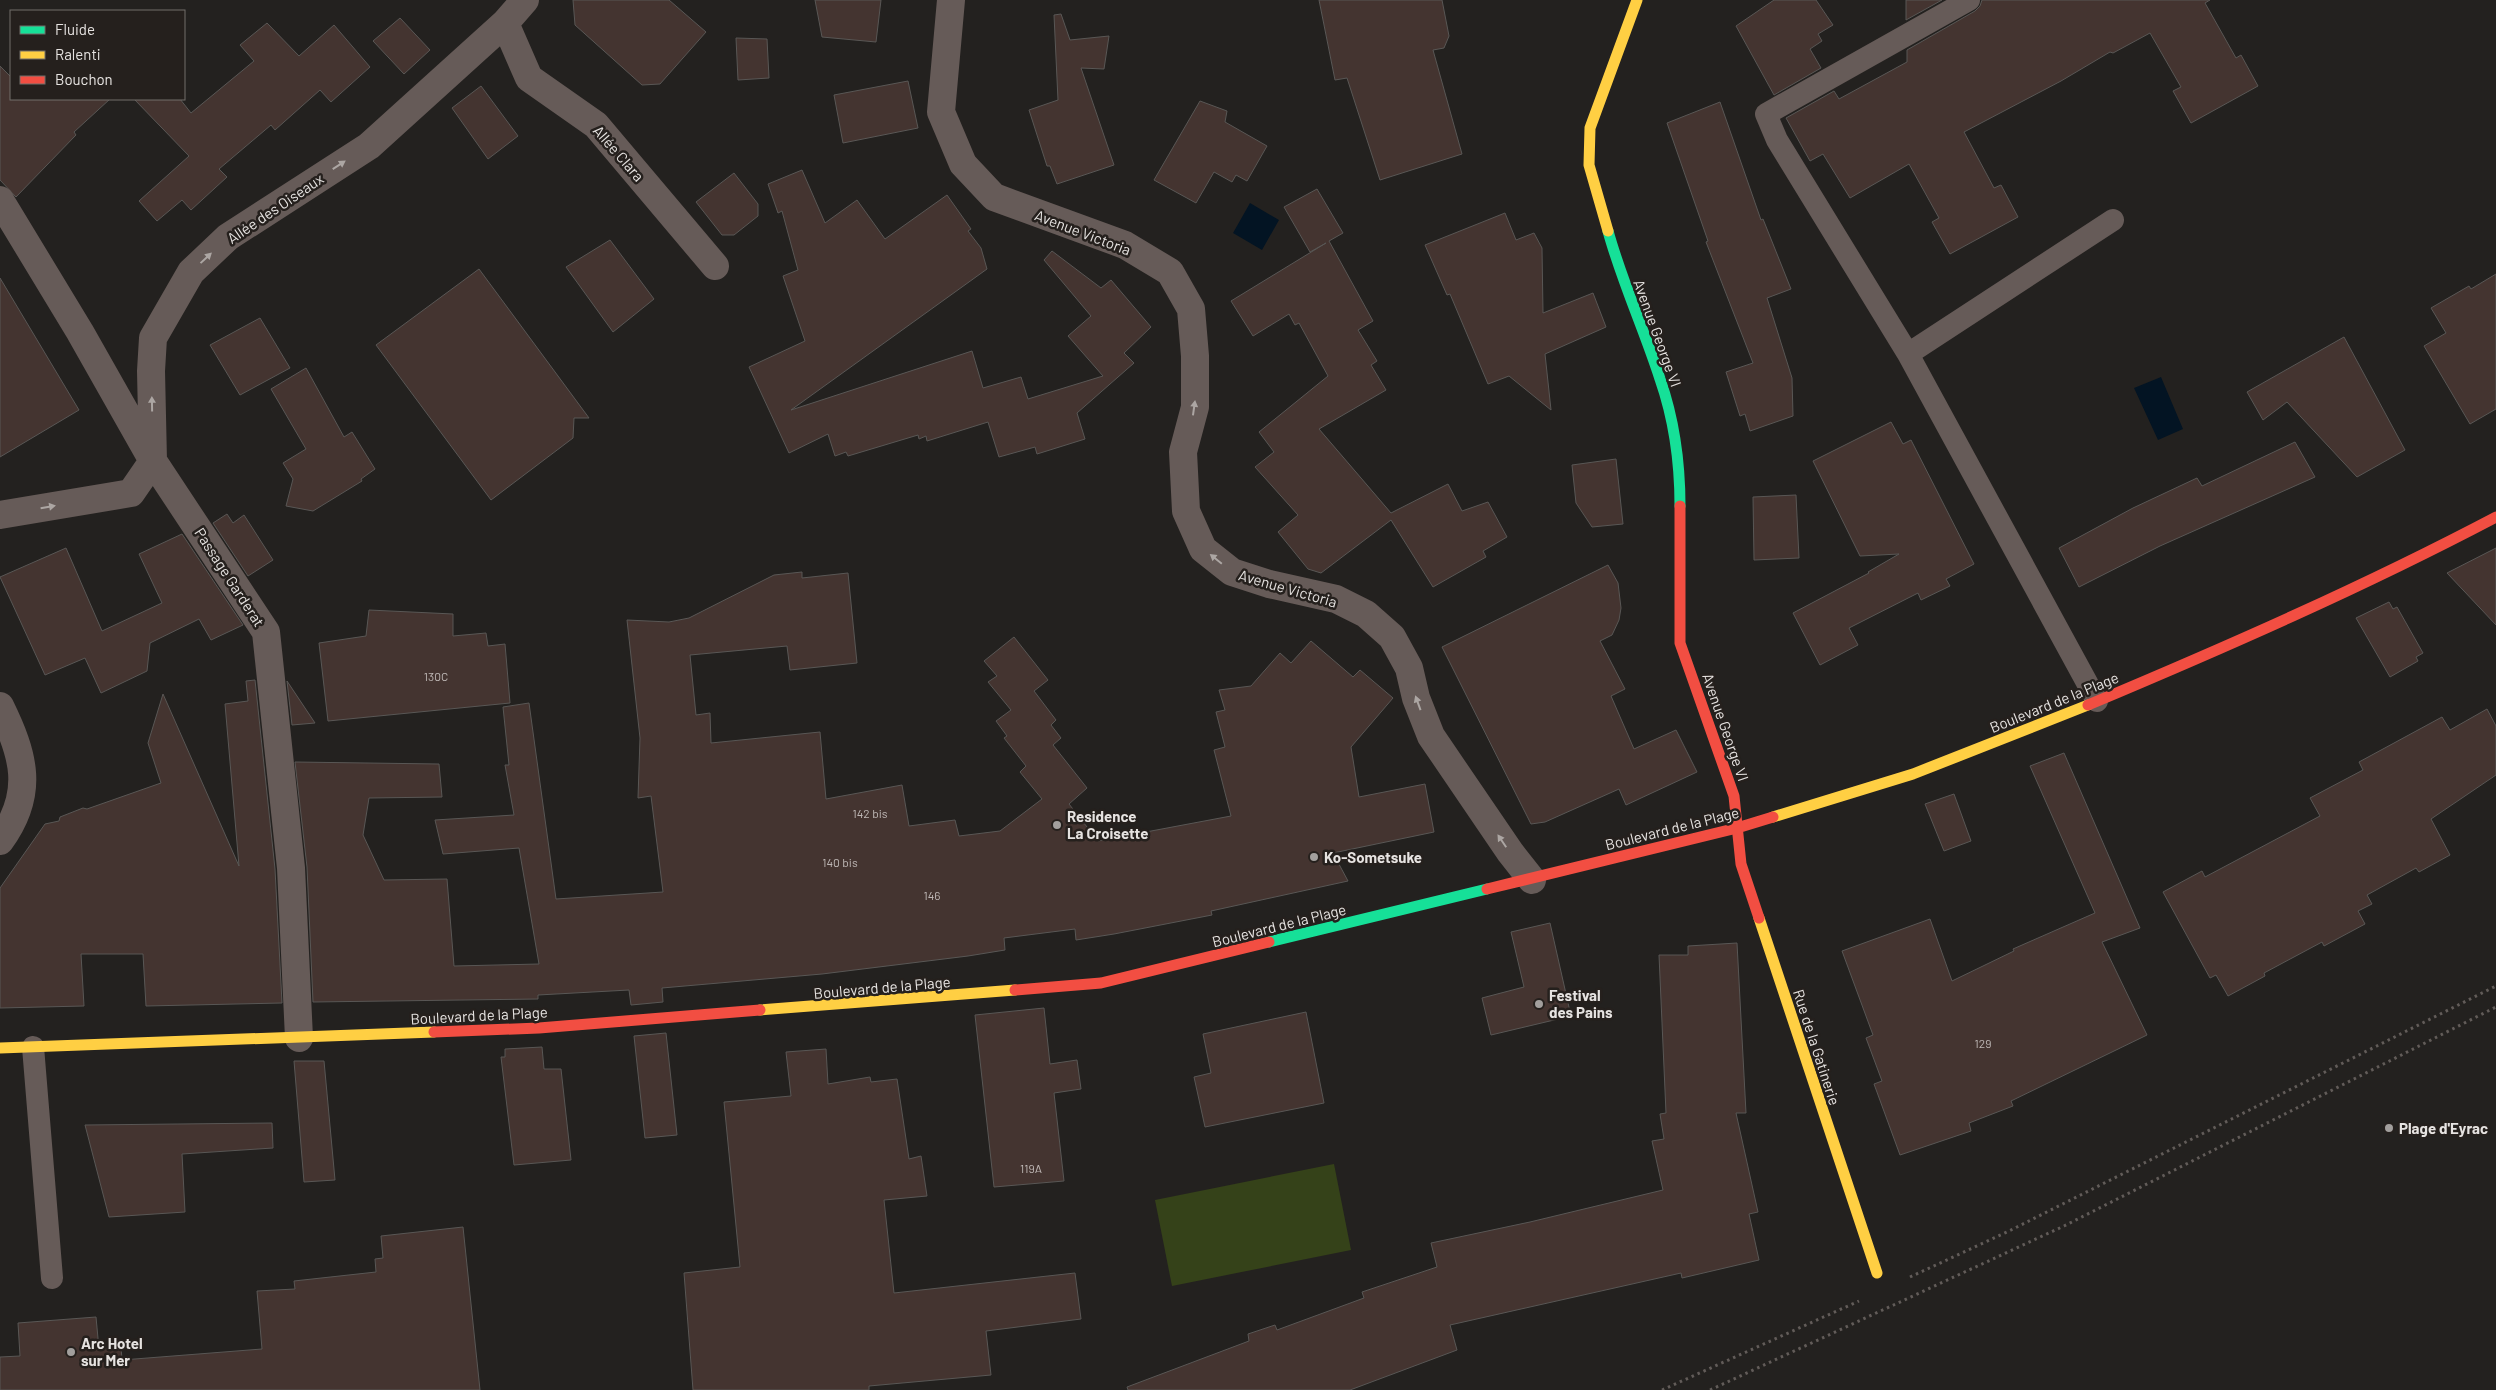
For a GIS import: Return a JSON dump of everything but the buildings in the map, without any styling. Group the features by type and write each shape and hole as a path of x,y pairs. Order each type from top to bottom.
{"main road":[{"name":"Avenue George VI","path":"1637,0 1590,128 1589,165 1618,267 1661,380 1680,468 1680,643 1734,796 1737,828"},
{"name":"Boulevard de la Plage","path":"0,1048 548,1028 1101,984 1532,880 1737,828 1913,774 2097,702 2219,650 2413,561 2496,517"},
{"name":"Rue de la Gatinerie","path":"1737,828 1741,864 1877,1273"}],"street":[{"name":"Allée des Oiseaux","path":"153,461 151,371 153,338 191,272 228,237 369,146 506,23 525,0"},
{"name":"Avenue Victoria","path":"951,0 941,112 963,164 994,197 1125,245 1170,272 1191,309 1195,356 1195,407 1183,452 1186,511 1203,549 1232,572 1268,584 1336,599 1366,614 1392,637 1409,668 1416,698 1431,736 1510,852 1532,880"},
{"name":"Allée Clara","path":"506,23 529,78 596,124 715,266"},
{"name":"Passage Garderat","path":"0,200 80,332 153,461 266,632 291,868 299,1038"},
{"path":"0,515 131,493 153,461"},
{"path":"0,706 11,729 23,768 21,801 0,841"}],"lane":[{"path":"1969,0 1766,114 1776,140 1908,354 2097,702"},
{"path":"1908,354 2113,220"},
{"path":"33,1047 52,1278"}],"path":[{"path":"1901,1282 2007,1232 2496,986"},
{"path":"1710,1390 2064,1226 2496,1007"},
{"path":"1662,1390 1866,1298"}],"green space":[{"path":"1334,1164 1351,1250 1172,1286 1155,1200"}],"water":[{"path":"1250,203 1279,220 1262,250 1233,233"},
{"path":"2161,377 2183,429 2158,440 2134,388"}],"traffic: fast":[{"path":"1608,231 1665,394 1677,458 1680,506"},
{"path":"1269,942 1487,889"}],"traffic: slow":[{"path":"1608,231 1589,165 1590,128 1637,0"},
{"path":"1773,817 1913,774 2088,705"},
{"path":"1759,918 1877,1273"},
{"path":"760,1010 1015,990"},
{"path":"0,1048 434,1032"}],"traffic: jam":[{"path":"1680,506 1680,643 1734,796 1741,864 1759,918"},
{"path":"2088,705 2294,616 2396,568 2496,517"},
{"path":"1487,889 1737,828 1773,817"},
{"path":"1015,990 1101,983 1269,942"},
{"path":"434,1032 539,1028 760,1010"}],"place":[{"name":"Residence La Croisette","path":"1057,825"},
{"name":"Ko-Sometsuke","path":"1314,857"},
{"name":"Festival des Pains","path":"1539,1004"},
{"name":"Plage d'Eyrac","path":"2389,1128"},
{"name":"Arc Hotel sur Mer","path":"71,1352"}]}
